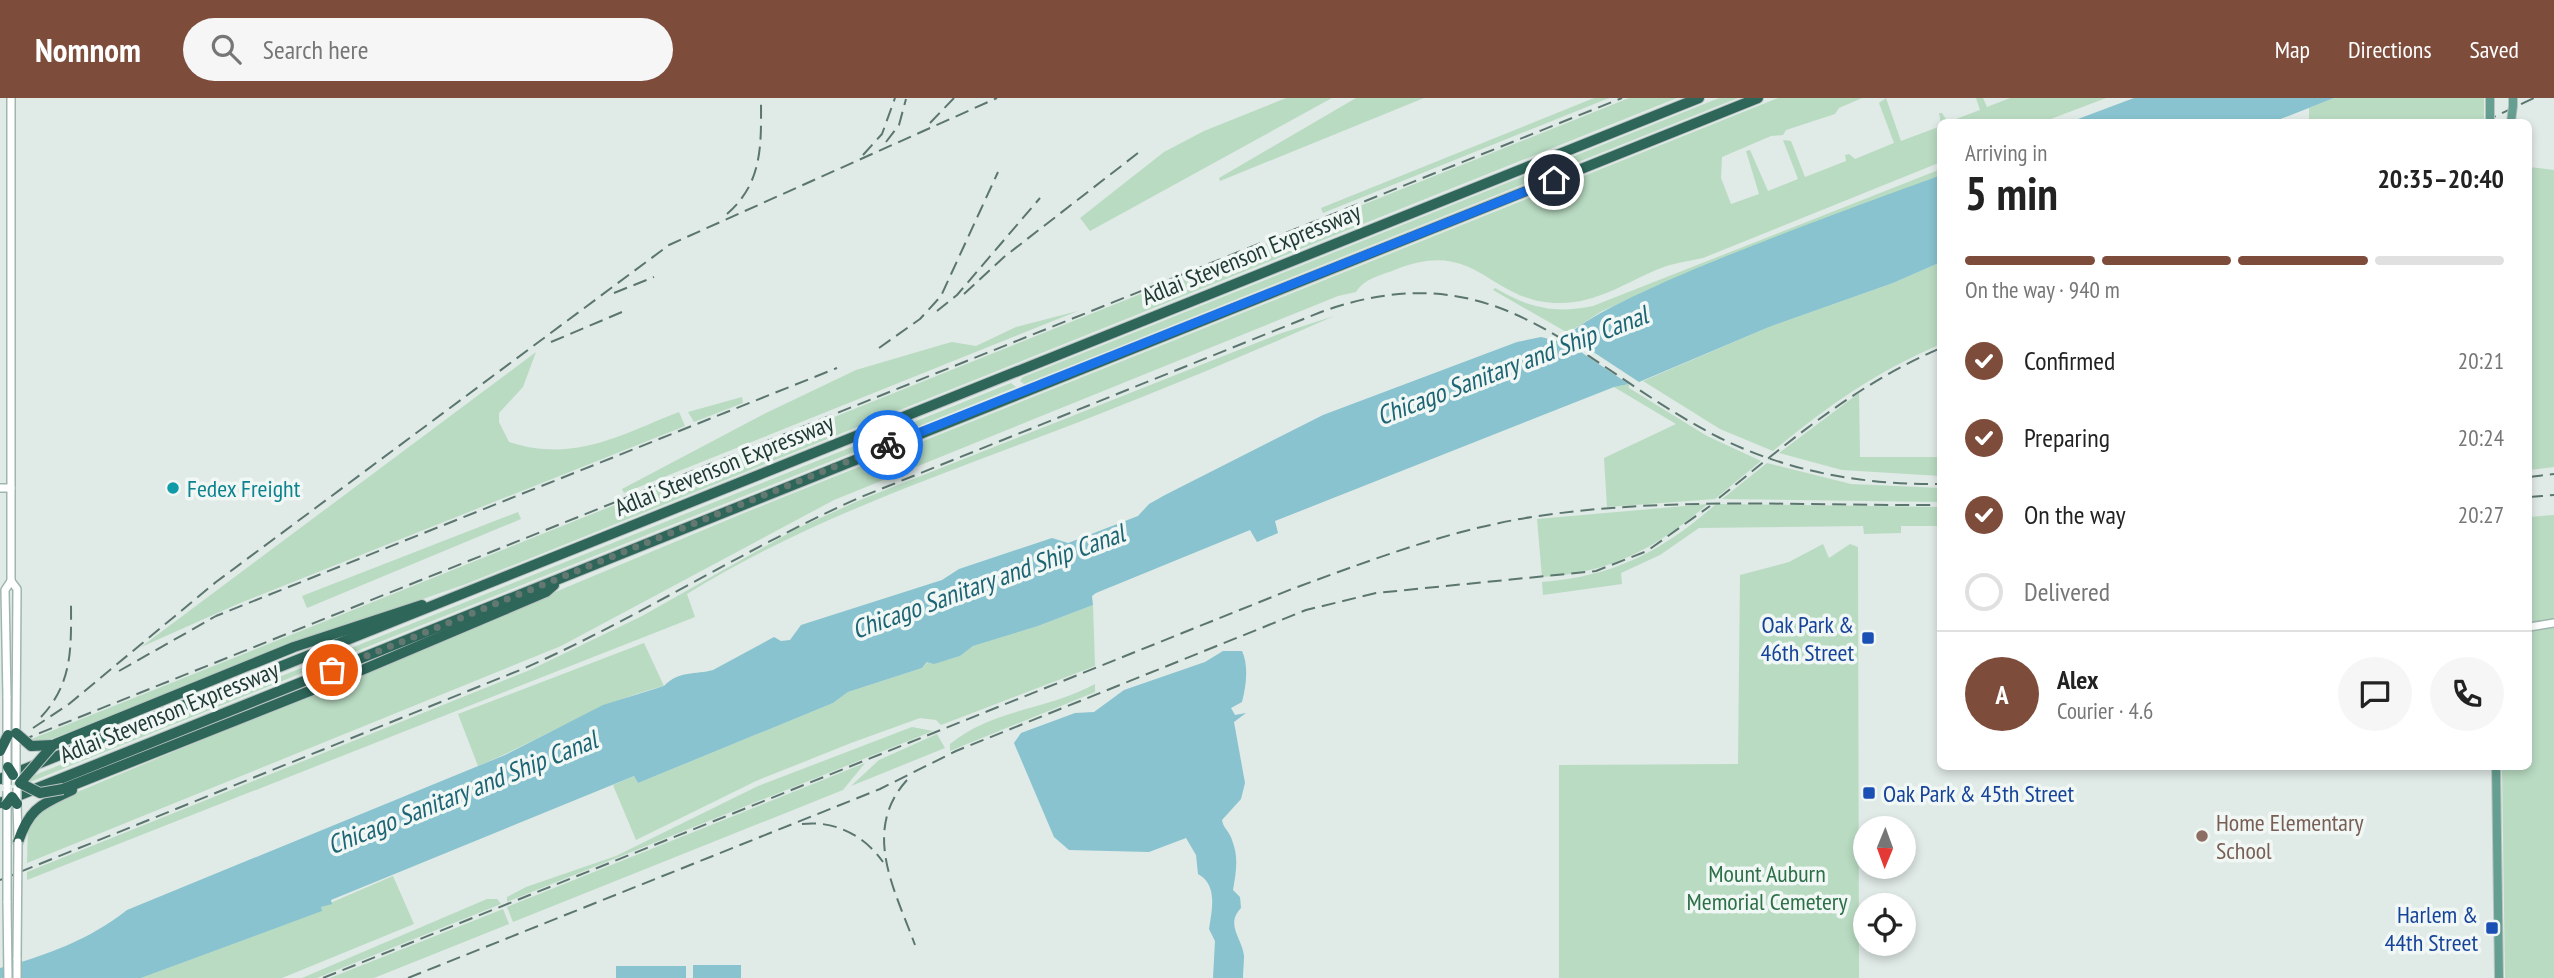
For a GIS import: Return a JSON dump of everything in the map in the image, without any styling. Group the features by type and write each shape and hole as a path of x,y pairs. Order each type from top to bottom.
{"highway":[{"name":"Adlai Stevenson Expressway","path":"9,787 447,600 1699,98"},
{"name":"Adlai Stevenson Expressway","path":"9,787 563,578 1758,98"},
{"path":"18,842 25,821 33,810 64,791 545,592 563,578"},
{"path":"9,787 53,745 69,738 294,647 415,606 447,600"},
{"path":"0,751 12,734 31,746 53,745"},
{"path":"9,787 40,793 64,791"}],"main road":[{"path":"11,98 11,581 5,590 7,698 12,734"},
{"path":"2490,98 2490,119"},
{"path":"2511,119 2513,98"},
{"path":"0,488 11,488"},
{"path":"8,978 3,835 16,694 17,589 11,581"},
{"path":"2532,627 2554,623"},
{"path":"2496,770 2499,978"},
{"path":"9,787 18,842 17,978"}],"green space":[{"path":"1286,98 1332,98 1090,231 1080,218 1164,152 1204,131"},
{"path":"1356,98 1424,98 1220,181 1219,178"},
{"path":"1594,98 1609,98 1323,213 1321,208"},
{"path":"1629,98 1677,98 466,584 325,633 41,743 29,740"},
{"path":"1719,98 1738,98 1024,384 1020,381 1023,377"},
{"path":"1778,98 1862,98 1839,108 1835,114 1786,130 1783,135 1771,136 1722,157 1721,178 1731,204 1759,194 1746,151 1750,150 1768,191 1798,179 1783,140 1791,141 1805,177 1846,161 1845,155 1849,154 1855,159 1894,143 1879,103 1886,98 1901,141 1937,128 1937,164 1703,258 1666,266 1588,299 1561,303 1536,300 1516,293 1464,265 1445,261 1421,262 1382,275 1367,281 1356,292 1338,296 834,500 561,646 27,863 28,825 51,803 744,513"},
{"path":"1976,98 1983,98 1987,107 2010,98 2106,98 2051,119 1956,119 1980,110"},
{"path":"2334,98 2484,98 2484,119 2309,119 2309,108"},
{"path":"2532,167 2554,170 2554,467 2532,470"},
{"path":"1937,171 1937,177 1602,311 1568,333 1493,290 1495,288 1542,308 1593,306"},
{"path":"1937,264 1937,346 1873,378 1813,419 1773,451 1720,429 1643,381 1769,327 1893,283"},
{"path":"1078,311 624,493 622,489 764,414 856,370 952,342 976,346 1016,327"},
{"path":"1334,316 1173,385 886,496 804,531 725,571 687,594 695,617 27,880 27,872 530,670 642,616 796,529 860,500 1279,334"},
{"path":"536,352 523,387 499,413 499,422 509,442 533,448 576,448 596,444 679,412 685,426 240,603 141,647"},
{"path":"1011,383 1016,387 30,782 30,777"},
{"path":"1629,384 1629,388 1707,436 1761,461 1715,499 1607,507 1604,458 1676,424 1614,387"},
{"path":"1859,393 1860,457 1937,457 1937,476 1842,470 1779,453"},
{"path":"742,397 743,403 694,422 688,412"},
{"path":"1767,463 1851,484 1937,488 1937,502 1722,499"},
{"path":"1708,504 1650,546 1611,564 1542,577 1537,519"},
{"path":"1716,504 1937,507 1937,526 1901,526 1901,533 1864,534 1863,526 1699,528 1660,555 1621,573 1622,584 1543,595 1542,582 1592,574 1636,559 1696,521"},
{"path":"518,512 521,519 307,608 302,596"},
{"path":"2554,515 2554,978 2505,978 2502,770 2532,770 2532,517"},
{"name":"Mount Auburn Memorial Cemetery","path":"1823,544 1829,558 1850,544 1858,547 1859,816 1853,816 1853,879 1859,879 1859,893 1853,893 1853,956 1859,956 1859,978 1559,978 1559,765 1738,764 1740,575 1789,562"},
{"path":"1093,605 1095,666 941,725 936,720 920,718 851,743 756,781 636,840 613,785 634,776 638,783 833,703 848,692 922,668 928,662 960,656 973,646"},
{"path":"644,643 664,686 593,711 478,766 458,714"},
{"path":"1095,684 1095,692 950,751 950,744 966,732 1002,716 1077,693"},
{"path":"912,727 933,731 507,902 507,897 526,887 616,856 758,786"},
{"path":"937,734 945,748 851,786 879,760"},
{"path":"865,763 843,790 513,922 507,907"},
{"path":"393,876 414,924 282,978 141,978 321,911 321,907"},
{"path":"487,899 497,899 501,904 317,978 302,978"},
{"path":"503,909 509,924 374,978 330,978"}],"water":[{"path":"2134,98 2334,98 2281,119 2078,119"},
{"name":"Chicago Sanitary and Ship Canal","path":"1937,176 1937,264 1893,283 1769,327 1639,382 1614,387 1275,521 1278,533 1257,542 1250,530 1096,593 1092,596 1093,605 973,646 960,656 934,664 927,662 922,668 848,692 833,703 638,783 634,776 331,900 332,904 321,907 322,911 141,978 0,978 0,968 67,945 98,930 127,910 505,755 603,705 664,686 682,675 713,670 774,637 781,641 790,640 801,625 942,580 959,569 1052,538 1068,543 1138,516 1149,504 1165,495 1323,415 1517,342 1541,337 1562,342 1583,323 1624,301 1738,251"},
{"path":"1223,651 1242,651 1246,670 1242,702 1231,708 1235,715 1246,713 1234,722 1245,783 1241,799 1222,820 1236,853 1233,890 1240,897 1241,908 1236,914 1234,926 1243,949 1243,978 1213,978 1215,941 1209,929 1211,891 1198,874 1196,855 1186,838 1149,852 1069,850 1054,837 1014,743 1021,733 1075,713 1094,712 1124,690 1205,662"},
{"path":"693,965 741,965 741,978 693,978"},
{"path":"616,966 686,966 686,978 616,978"}],"pier":[{"path":"1566,334 1639,382 1637,386 1633,387 1563,340"}],"railway":[{"path":"727,214 739,202 754,175 760,146 761,98"},
{"path":"863,155 882,134 895,98"},
{"path":"930,123 954,98"},
{"path":"33,728 69,704 216,582 669,245 997,98"},
{"path":"0,749 1622,98"},
{"path":"2489,119 2534,98"},
{"path":"886,142 899,125 906,99"},
{"path":"964,294 1004,257 1138,153"},
{"path":"879,348 920,319 941,296 998,172"},
{"path":"937,311 957,295 1040,198"},
{"path":"614,293 654,277"},
{"path":"0,880 525,668 861,497 1321,312 1384,296 1439,294 1488,304 1534,323 1669,409 1720,438 1773,460 1855,479 1937,484"},
{"path":"551,342 622,312"},
{"path":"1719,498 1852,396 1910,362 1937,350"},
{"path":"119,671 216,616 837,368"},
{"path":"2532,477 2554,474"},
{"path":"2532,497 2554,495"},
{"path":"323,978 1292,589 1440,538 1532,517 1634,506 1937,505"},
{"path":"408,978 880,789 956,751 1306,610 1376,593 1596,571 1647,551 1710,506"},
{"path":"41,717 52,704 65,676 70,648 71,600"},
{"path":"907,780 893,799 886,820 884,840 892,882 915,945"},
{"path":"802,824 826,825 848,832 858,837 883,862"}],"way so far":[{"path":"332,670 888,445"}],"place":[{"name":"Fedex Freight","path":"173,488"},
{"name":"Oak Park & 46th Street","path":"1868,638"},
{"name":"Oak Park & 45th Street","path":"1869,793"},
{"name":"Home Elementary School","path":"2202,836"},
{"name":"Harlem & 44th Street","path":"2492,928"}],"route":[{"path":"888,445 1554,180"}]}
